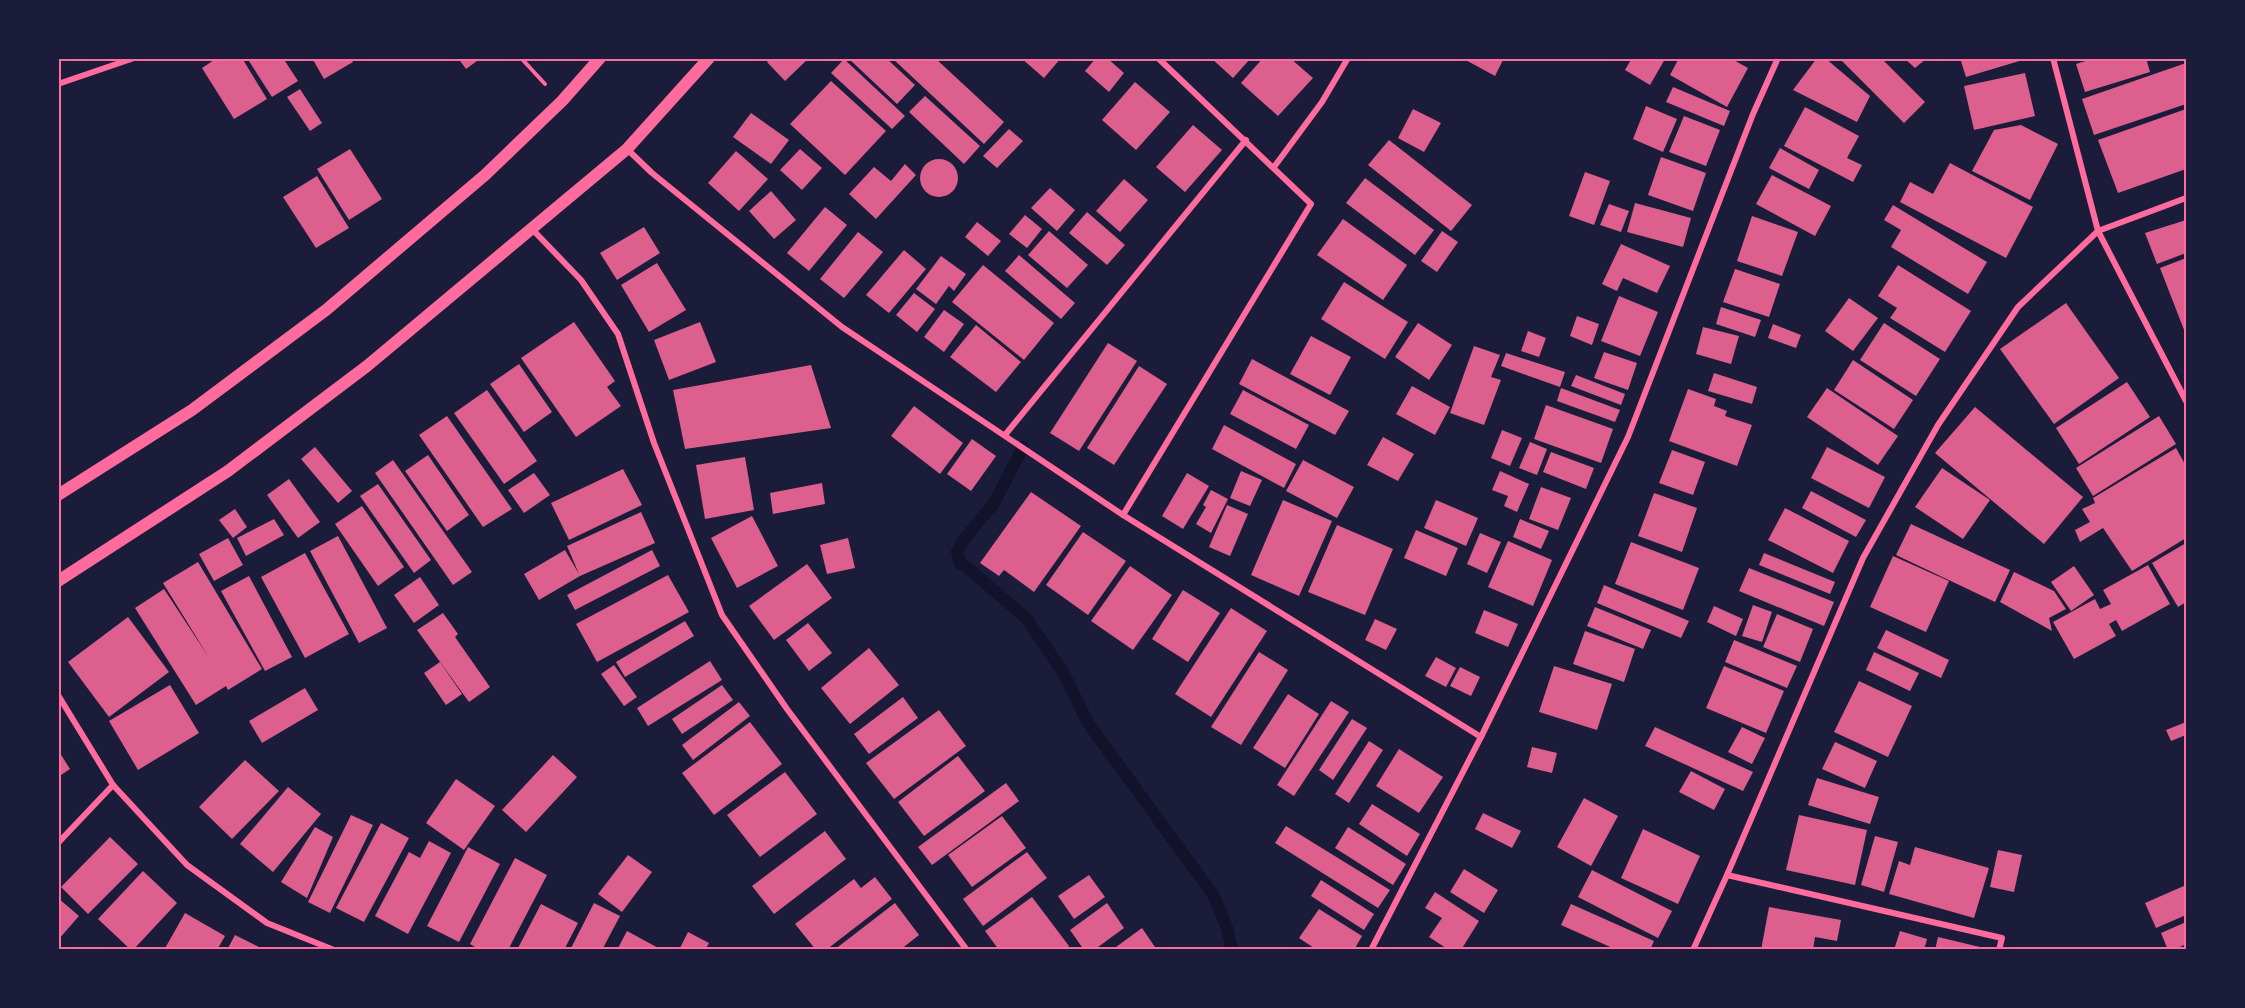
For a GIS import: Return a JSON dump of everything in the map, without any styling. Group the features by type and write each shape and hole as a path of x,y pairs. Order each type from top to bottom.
{"main road":[{"path":"58,495 192,410 326,310 452,204 562,101 600,58"},
{"path":"58,581 228,471 368,366 627,149 709,58"}],"street":[{"path":"58,84 134,58"},
{"path":"1123,515 1311,204 1158,58"},
{"path":"1274,167 1322,102 1348,58"},
{"path":"1371,950 1481,737 1628,437 1753,114 1778,58"},
{"path":"2053,58 2098,231 2187,401"},
{"path":"1005,435 1246,140"},
{"path":"627,149 842,327 1123,515 1481,737"},
{"path":"1693,950 1863,558 1931,436 2018,307 2098,231 2187,198"},
{"path":"531,229 581,280 618,334 654,443 722,615 787,709 967,950"},
{"path":"58,695 113,785 187,865 267,923 334,950"},
{"path":"58,843 113,785"},
{"path":"1727,875 2002,938 1999,950"}],"path":[{"path":"521,58 562,101"}],"building":[{"path":"217,58 242,58 267,99 234,119 202,68"},
{"path":"247,58 283,58 298,81 272,97"},
{"path":"312,58 351,58 353,62 324,79"},
{"path":"458,58 481,58 466,69"},
{"path":"771,58 809,58 785,81 767,62"},
{"path":"848,58 886,58 915,85 897,104"},
{"path":"892,58 935,58 1004,122 984,144"},
{"path":"1021,58 1061,58 1044,78"},
{"path":"1096,58 1107,58 1124,73 1109,92 1085,71"},
{"path":"1211,58 1251,58 1233,78"},
{"path":"1263,58 1290,58 1313,78 1278,116 1241,83"},
{"path":"1462,58 1504,58 1495,76"},
{"path":"1632,58 1665,59 1650,85 1625,70"},
{"path":"1679,58 1730,58 1748,68 1727,107 1670,75"},
{"path":"1817,58 1825,58 1870,96 1857,122 1793,90"},
{"path":"1839,58 1881,58 1925,102 1904,123"},
{"path":"1904,58 1927,58 1915,68"},
{"path":"1960,58 2026,58 2026,59 1966,77"},
{"path":"2095,58 2146,58 2150,72 2085,92 2076,64"},
{"path":"844,59 905,116 892,129 831,73"},
{"path":"2186,63 2186,104 2094,135 2082,99"},
{"path":"2025,73 2035,116 1974,130 1964,86"},
{"path":"831,81 886,131 845,175 790,124"},
{"path":"1135,82 1170,112 1136,150 1102,120"},
{"path":"1673,87 1730,111 1724,126 1666,102"},
{"path":"300,89 322,123 310,131 287,97"},
{"path":"925,96 980,146 964,164 909,112"},
{"path":"1646,106 1677,119 1663,152 1633,139"},
{"path":"1805,107 1859,136 1847,158 1862,165 1853,182 1784,146"},
{"path":"1413,109 1441,123 1424,152 1398,138"},
{"path":"2186,109 2186,169 2118,193 2098,140"},
{"path":"751,113 789,140 771,164 733,137"},
{"path":"1684,116 1720,130 1706,166 1669,152"},
{"path":"1193,125 1222,150 1185,192 1156,167"},
{"path":"2021,125 2058,144 2030,200 1972,171 1994,130"},
{"path":"1009,129 1023,141 997,168 983,156"},
{"path":"1389,140 1472,205 1451,231 1368,165"},
{"path":"1780,148 1819,170 1809,189 1769,168"},
{"path":"350,149 382,199 349,220 317,169"},
{"path":"800,149 822,168 802,190 780,170"},
{"path":"736,151 768,179 739,211 708,183"},
{"path":"1661,157 1706,173 1693,211 1648,195"},
{"path":"939,159 952,165 958,178 952,191 939,197 926,191 920,178 926,165"},
{"path":"1950,163 2033,207 2006,258 1900,202 1910,182 1933,194"},
{"path":"905,164 916,175 876,219 849,194 874,167 891,181"},
{"path":"1585,172 1610,181 1594,225 1569,216"},
{"path":"1772,175 1831,206 1815,236 1756,204"},
{"path":"317,176 349,228 316,248 283,197"},
{"path":"1365,178 1434,230 1415,255 1346,203"},
{"path":"1124,179 1148,200 1120,232 1096,211"},
{"path":"1050,188 1075,210 1057,231 1031,208"},
{"path":"771,191 796,220 774,239 749,211"},
{"path":"1635,203 1691,218 1683,247 1627,232"},
{"path":"1609,204 1629,211 1621,232 1600,225"},
{"path":"1893,205 1987,262 1968,294 1891,247 1901,230 1884,220"},
{"path":"825,207 847,225 809,271 787,253"},
{"path":"1087,212 1125,245 1107,265 1069,233"},
{"path":"1025,215 1042,229 1027,248 1009,234"},
{"path":"1752,216 1798,232 1782,276 1737,261"},
{"path":"1343,219 1407,265 1383,300 1317,255"},
{"path":"2186,220 2186,253 2157,264 2145,233"},
{"path":"977,222 1001,241 988,256 965,237"},
{"path":"644,227 660,253 617,280 600,253"},
{"path":"1049,231 1088,265 1067,288 1028,255"},
{"path":"1442,231 1458,242 1437,272 1421,261"},
{"path":"858,232 883,252 844,298 820,279"},
{"path":"1621,244 1670,266 1657,293 1623,278 1617,291 1602,284"},
{"path":"904,250 926,269 889,313 866,295"},
{"path":"1019,255 1075,303 1061,319 1005,271"},
{"path":"941,256 966,274 954,291 949,286 936,304 916,289"},
{"path":"2186,258 2186,335 2160,268"},
{"path":"657,263 686,310 649,332 621,285"},
{"path":"983,265 1054,323 1024,360 952,302"},
{"path":"1898,265 1971,311 1945,352 1890,318 1897,308 1878,296"},
{"path":"1735,269 1780,284 1769,317 1723,302"},
{"path":"1344,282 1408,322 1385,359 1321,319"},
{"path":"914,293 935,309 917,332 896,315"},
{"path":"1619,296 1658,312 1640,356 1601,341"},
{"path":"1849,298 1878,318 1853,351 1825,331"},
{"path":"2066,303 2119,378 2054,424 2000,349"},
{"path":"1721,307 1761,320 1755,337 1716,324"},
{"path":"944,310 964,324 944,352 924,337"},
{"path":"1577,316 1599,324 1592,345 1570,336"},
{"path":"574,322 615,381 607,387 621,406 576,437 521,358"},
{"path":"700,322 716,362 669,380 654,340"},
{"path":"1418,323 1452,345 1429,380 1395,357"},
{"path":"1884,323 1940,359 1916,396 1860,360"},
{"path":"1773,324 1801,335 1796,348 1768,338"},
{"path":"976,325 1021,362 996,392 950,357"},
{"path":"1703,327 1739,336 1731,364 1696,354"},
{"path":"1528,331 1546,338 1539,357 1521,351"},
{"path":"1311,336 1351,357 1330,395 1290,374"},
{"path":"1108,343 1137,361 1079,451 1050,433"},
{"path":"1474,346 1500,355 1491,377 1501,380 1484,425 1450,413"},
{"path":"1604,352 1637,363 1628,390 1594,378"},
{"path":"1506,353 1565,372 1560,387 1501,366"},
{"path":"1252,359 1349,411 1335,435 1239,384"},
{"path":"1853,360 1913,400 1894,429 1834,390"},
{"path":"519,364 552,412 524,432 490,384"},
{"path":"811,365 831,428 685,449 673,390"},
{"path":"1139,366 1167,384 1114,465 1087,448"},
{"path":"1714,373 1757,387 1752,404 1708,391"},
{"path":"1576,375 1625,394 1621,405 1571,386"},
{"path":"2127,382 2150,417 2079,464 2056,428"},
{"path":"1412,386 1450,407 1435,435 1396,414"},
{"path":"1561,388 1620,410 1615,422 1557,401"},
{"path":"1827,388 1898,436 1878,465 1807,417"},
{"path":"1688,389 1716,399 1714,406 1727,411 1725,416 1752,425 1737,466 1669,441"},
{"path":"487,390 537,461 504,484 454,413"},
{"path":"1243,390 1309,425 1296,449 1230,414"},
{"path":"1546,405 1613,429 1601,463 1534,439"},
{"path":"914,406 963,443 940,474 891,436"},
{"path":"1975,407 2083,497 2044,544 1935,453"},
{"path":"447,416 512,509 483,527 419,435"},
{"path":"2159,416 2176,444 2093,496 2076,468"},
{"path":"1224,425 1296,464 1284,488 1212,449"},
{"path":"1502,430 1522,438 1510,466 1491,458"},
{"path":"1383,437 1414,454 1398,481 1367,465"},
{"path":"972,439 996,456 971,491 947,474"},
{"path":"1530,442 1547,449 1537,475 1519,468"},
{"path":"315,447 352,491 338,503 301,459"},
{"path":"1827,447 1885,477 1869,508 1811,478"},
{"path":"2176,448 2186,466 2186,538 2132,571 2103,528 2080,542 2075,530 2090,522 2082,509 2095,503 2093,498"},
{"path":"1672,450 1705,462 1693,495 1659,483"},
{"path":"1551,452 1594,468 1586,489 1543,472"},
{"path":"428,455 469,515 447,531 405,471"},
{"path":"745,457 754,510 705,519 696,465"},
{"path":"393,460 472,572 453,585 375,473"},
{"path":"1303,460 1354,487 1337,518 1286,491"},
{"path":"1942,468 1990,500 1963,539 1915,507"},
{"path":"623,469 642,505 569,540 551,503"},
{"path":"1241,471 1262,480 1250,506 1230,498"},
{"path":"1500,471 1529,484 1517,512 1504,506 1508,496 1492,490"},
{"path":"534,473 550,495 524,513 508,490"},
{"path":"1187,473 1209,486 1183,529 1162,516"},
{"path":"289,479 320,522 298,538 267,495"},
{"path":"822,483 825,504 773,514 770,493"},
{"path":"378,484 431,560 414,573 360,496"},
{"path":"1541,487 1571,498 1558,530 1529,519"},
{"path":"1211,490 1228,499 1211,533 1196,524 1206,507 1203,505"},
{"path":"1811,491 1866,520 1856,537 1802,508"},
{"path":"1031,492 1081,526 1034,592 1004,570 999,576 980,563"},
{"path":"1654,493 1697,508 1682,552 1638,536"},
{"path":"1283,500 1332,521 1299,596 1251,575"},
{"path":"1436,500 1478,518 1466,546 1424,528"},
{"path":"1227,505 1248,514 1230,556 1209,547"},
{"path":"362,506 404,567 378,586 335,524"},
{"path":"1785,508 1849,541 1833,573 1768,540"},
{"path":"235,509 247,527 233,538 219,520"},
{"path":"641,512 655,543 580,576 539,600 524,574 565,550 579,574 567,546"},
{"path":"752,516 778,566 737,588 711,538"},
{"path":"274,519 284,535 246,556 237,538"},
{"path":"1520,519 1549,531 1541,549 1513,537"},
{"path":"1911,524 2010,570 1995,602 1896,555"},
{"path":"1337,525 1393,549 1365,615 1308,592"},
{"path":"1416,530 1458,548 1446,576 1404,558"},
{"path":"1083,532 1126,561 1088,615 1046,585"},
{"path":"1480,533 1501,542 1487,573 1467,564"},
{"path":"338,536 387,628 359,643 310,551"},
{"path":"228,538 243,565 214,581 199,554"},
{"path":"848,538 855,568 827,574 820,545"},
{"path":"1508,541 1552,560 1533,606 1488,587"},
{"path":"1631,542 1699,568 1683,610 1615,584"},
{"path":"2186,543 2186,602 2178,607 2152,563"},
{"path":"652,550 660,566 575,610 567,595"},
{"path":"305,553 349,634 305,658 261,577"},
{"path":"1764,553 1835,582 1830,594 1759,565"},
{"path":"1893,556 1949,581 1926,632 1870,607"},
{"path":"198,562 262,669 228,690 226,686 196,705 135,608 164,589 208,656 163,583"},
{"path":"807,564 832,598 774,640 749,606"},
{"path":"2148,565 2170,604 2122,631 2116,620 2109,624 2116,636 2074,659 2053,622 2095,599 2100,609 2111,604 2103,590"},
{"path":"1130,566 1172,595 1133,650 1091,621"},
{"path":"2074,566 2094,595 2071,611 2051,582"},
{"path":"1749,568 1834,602 1824,626 1739,591"},
{"path":"2014,572 2054,591 2066,609 2049,618 2052,631 2000,602"},
{"path":"668,575 689,612 597,662 576,624"},
{"path":"249,576 292,657 265,671 221,591"},
{"path":"420,577 439,605 414,623 394,595"},
{"path":"1604,585 1689,621 1681,638 1597,603"},
{"path":"1183,590 1220,613 1188,662 1152,639"},
{"path":"1753,605 1772,612 1762,642 1742,636"},
{"path":"1714,606 1743,619 1736,636 1707,622"},
{"path":"1595,607 1651,630 1643,649 1587,626"},
{"path":"1231,608 1267,631 1211,717 1175,694"},
{"path":"1484,610 1518,624 1508,647 1475,633"},
{"path":"443,613 458,634 455,637 490,687 469,702 417,630"},
{"path":"1777,614 1813,629 1800,662 1763,647"},
{"path":"128,617 169,672 109,717 68,662"},
{"path":"1375,619 1397,629 1386,650 1365,640"},
{"path":"685,621 694,636 625,677 616,662"},
{"path":"808,623 832,653 809,671 786,640"},
{"path":"1886,630 1949,660 1941,678 1877,648"},
{"path":"1585,631 1635,649 1624,682 1573,664"},
{"path":"1734,640 1797,666 1787,688 1725,662"},
{"path":"869,648 899,685 850,724 821,688"},
{"path":"1259,652 1288,670 1241,745 1211,727"},
{"path":"1874,652 1919,673 1910,691 1866,670"},
{"path":"1436,657 1456,668 1446,687 1425,676"},
{"path":"710,661 722,680 648,726 637,708"},
{"path":"440,662 462,694 446,705 424,673"},
{"path":"614,665 637,697 624,706 601,674"},
{"path":"1554,666 1612,684 1597,730 1539,712"},
{"path":"1724,666 1784,691 1766,733 1706,708"},
{"path":"1460,667 1480,677 1471,696 1450,686"},
{"path":"1859,681 1912,706 1888,757 1834,732"},
{"path":"170,685 199,733 138,770 109,721"},
{"path":"722,685 733,700 682,734 672,719"},
{"path":"305,688 318,710 262,743 249,721"},
{"path":"1288,694 1319,714 1285,768 1253,748"},
{"path":"903,697 918,718 869,754 854,734"},
{"path":"1331,701 1349,712 1294,796 1277,785"},
{"path":"739,702 750,716 693,760 682,745"},
{"path":"939,710 966,746 894,799 866,763"},
{"path":"1352,719 1367,728 1333,780 1319,770"},
{"path":"750,722 782,764 714,815 682,773"},
{"path":"2186,722 2186,735 2171,741 2166,730"},
{"path":"1655,727 1753,772 1743,791 1645,746"},
{"path":"1742,727 1765,738 1752,764 1728,752"},
{"path":"1369,741 1383,750 1349,803 1335,794"},
{"path":"1835,742 1877,761 1865,788 1822,769"},
{"path":"1532,747 1557,753 1552,773 1527,767"},
{"path":"1399,749 1443,777 1419,813 1376,786"},
{"path":"58,750 70,769 58,777"},
{"path":"553,755 577,777 526,832 502,810"},
{"path":"958,756 985,791 924,836 898,802"},
{"path":"245,760 279,791 232,839 199,807"},
{"path":"1691,771 1725,789 1714,810 1679,792"},
{"path":"785,772 817,814 760,857 727,815"},
{"path":"1817,778 1879,797 1870,824 1808,805"},
{"path":"456,779 495,806 464,850 426,823"},
{"path":"1006,783 1019,801 932,865 918,847"},
{"path":"288,787 321,814 273,872 240,844"},
{"path":"1584,798 1618,816 1591,866 1557,847"},
{"path":"1372,804 1420,834 1407,856 1359,824"},
{"path":"1483,813 1521,831 1512,848 1475,829"},
{"path":"351,815 373,825 330,913 308,902"},
{"path":"1799,815 1867,830 1855,885 1786,870"},
{"path":"1002,816 1026,848 972,887 948,855"},
{"path":"381,823 409,838 364,922 336,908"},
{"path":"1286,826 1390,890 1378,908 1275,843"},
{"path":"315,827 333,837 307,898 281,882"},
{"path":"1348,827 1406,864 1393,885 1335,848"},
{"path":"1643,829 1700,856 1678,904 1621,878"},
{"path":"825,831 846,859 774,914 752,886"},
{"path":"1875,836 1898,842 1884,892 1861,885"},
{"path":"110,837 138,864 88,914 61,887"},
{"path":"429,841 451,853 408,934 375,916 409,852 420,858"},
{"path":"468,847 500,864 459,942 427,926"},
{"path":"1915,847 1989,868 1974,918 1889,894 1899,861 1910,865"},
{"path":"1998,850 2022,855 2014,892 1990,887"},
{"path":"1027,852 1047,878 983,926 963,899"},
{"path":"628,855 652,872 622,912 598,894"},
{"path":"515,858 547,875 508,950 480,950 470,944"},
{"path":"1464,869 1498,890 1484,913 1450,892"},
{"path":"1592,870 1672,911 1658,938 1578,897"},
{"path":"143,871 177,903 131,950 98,919"},
{"path":"1089,875 1105,897 1074,919 1058,896"},
{"path":"875,877 892,899 826,950 816,950 795,924 854,879 861,888"},
{"path":"1321,880 1374,914 1364,930 1311,896"},
{"path":"2186,885 2186,915 2156,928 2145,903"},
{"path":"1435,892 1479,921 1461,950 1449,950 1429,937 1442,918 1425,908"},
{"path":"1032,897 1069,946 1065,950 999,950 985,931"},
{"path":"58,898 79,916 58,940"},
{"path":"594,903 620,916 602,950 570,950"},
{"path":"895,903 919,935 900,950 834,950"},
{"path":"1107,903 1124,928 1094,950 1084,950 1070,930"},
{"path":"541,904 578,923 564,950 517,950"},
{"path":"1571,904 1654,941 1650,950 1617,950 1561,925"},
{"path":"1769,907 1841,920 1837,941 1815,937 1813,950 1761,950"},
{"path":"1319,909 1362,936 1354,950 1317,950 1299,938"},
{"path":"185,913 225,936 217,950 164,950"},
{"path":"2186,922 2186,944 2174,950 2168,950 2161,933"},
{"path":"1142,928 1157,950 1112,950"},
{"path":"627,931 662,950 617,950"},
{"path":"1900,931 1927,939 1924,950 1894,950"},
{"path":"688,932 709,943 705,950 679,950"},
{"path":"235,935 265,950 227,950"},
{"path":"1938,937 1980,947 1980,950 1935,950"}],"waterway":[{"path":"1023,447 994,503 962,542 957,552 960,563 1026,618 1063,672 1088,723 1214,896 1227,928 1232,950"}]}
